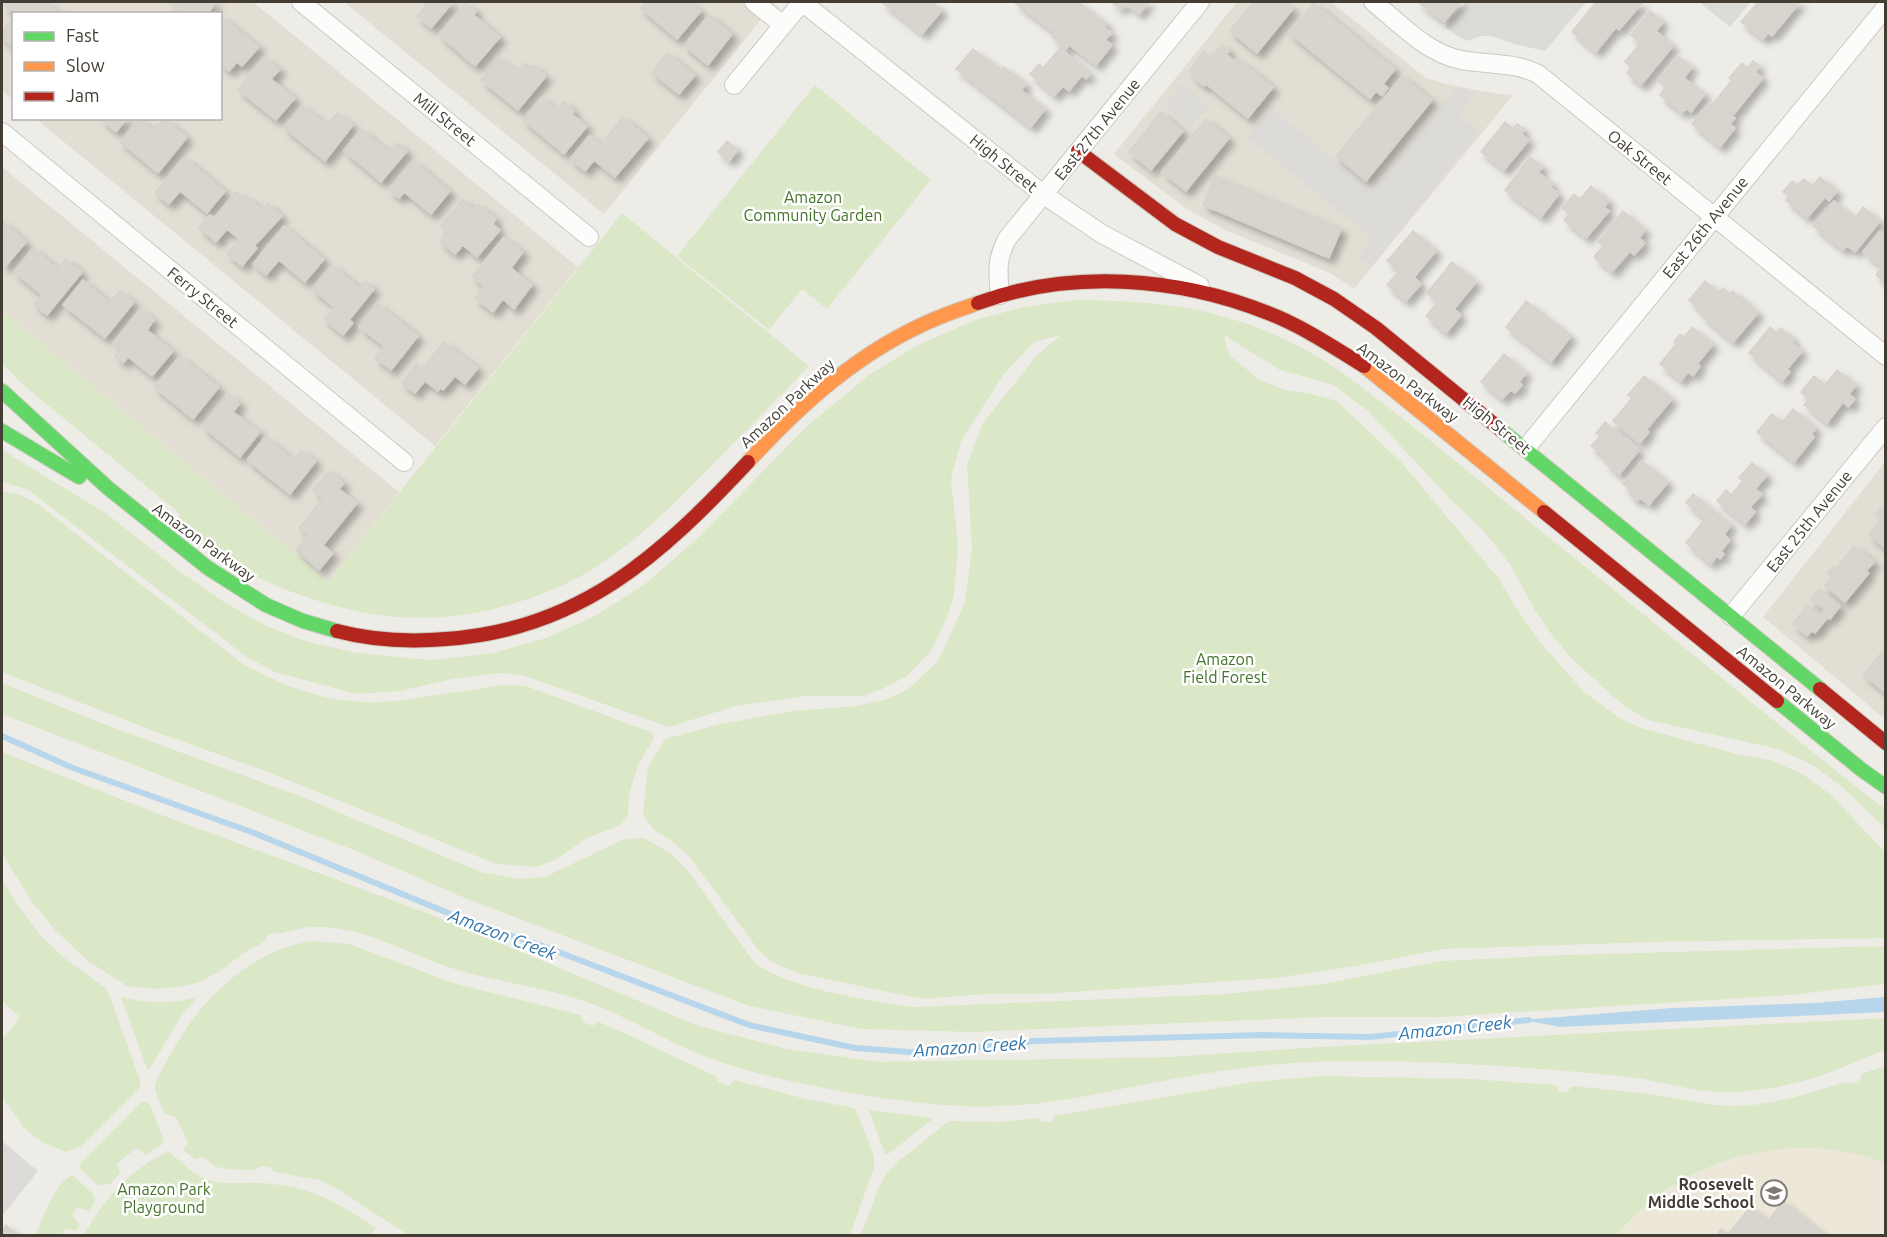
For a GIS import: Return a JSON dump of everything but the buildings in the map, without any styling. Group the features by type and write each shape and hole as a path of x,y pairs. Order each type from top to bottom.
{"main road":[{"name":"High Street","path":"1078,151 1175,225 1218,247 1295,278 1334,299 1376,328 1886,743"},
{"name":"Amazon Parkway","path":"2,392 125,505 218,577 269,606 320,627 375,639 429,642 483,636 529,626 585,602 631,571 685,526 800,409 833,379 878,347 921,323 968,304 1045,286 1091,282 1137,282 1182,288 1223,297 1269,313 1320,339 1366,367 1862,770 1886,787"},
{"name":"Amazon Parkway","path":"2,431 125,505"}],"street":[{"name":"Mill Street","path":"301,2 589,237"},
{"path":"754,2 783,25"},
{"path":"734,85 802,2"},
{"name":"High Street","path":"802,2 1044,195 1120,244 1223,297"},
{"name":"East 27th Avenue","path":"1000,295 998,270 1000,253 1007,239 1200,2"},
{"name":"Oak Street","path":"1373,2 1428,47 1439,53 1470,62 1518,66 1538,74 1886,356"},
{"name":"East 26th Avenue","path":"1526,448 1886,7"},
{"name":"Ferry Street","path":"2,132 404,462"},
{"name":"East 25th Avenue","path":"1731,616 1886,427"}],"shaded area":[{"path":"2,2 253,2 578,267 435,446 37,120 222,120 222,12 12,12 12,99 2,90"},
{"path":"344,2 775,2 604,214"},
{"path":"1237,2 1331,2 1426,78 1446,84 1513,95 1354,289 1330,273 1225,230 1187,209 1114,154"},
{"path":"1466,2 1586,2 1545,51 1492,36 1481,36 1467,41 1457,36 1445,27"},
{"path":"1699,2 1751,2 1730,27"},
{"path":"1182,83 1209,105 1191,127 1164,106"},
{"path":"1455,88 1475,93 1458,115 1479,132 1371,267 1358,257 1372,238 1248,138 1271,108 1373,190"},
{"path":"2,167 399,492 328,582 2,311"},
{"path":"1885,462 1885,719 1763,617"},
{"path":"2,1141 38,1171 2,1216"},
{"name":"Roosevelt Middle School","path":"1813,1147 1846,1151 1885,1163 1885,1235 1617,1236 1646,1205 1680,1182 1705,1169 1743,1156 1779,1148"}],"green space":[{"name":"Amazon Community Garden","path":"815,85 931,180 827,309 802,289 769,330 677,256"},
{"path":"622,213 809,366 680,497 624,547 571,581 548,592 499,608 422,618 382,616 316,600 257,577 221,555 176,521 180,514 21,383 2,363 2,311 328,582"},
{"name":"Amazon Field Forest","path":"1075,300 1163,305 1218,315 1245,323 1314,355 1341,372 1405,420 1885,809 1885,828 1841,786 1812,765 1778,749 1648,720 1624,706 1573,660 1552,635 1536,612 1511,566 1483,530 1452,501 1368,411 1334,385 1280,370 1224,335 1229,355 1260,380 1285,390 1337,401 1402,463 1499,579 1539,641 1584,692 1621,719 1641,728 1737,754 1769,760 1801,773 1830,794 1885,852 1885,938 1443,949 1356,966 1276,978 1042,994 986,994 923,999 797,973 774,963 760,952 688,855 655,831 643,815 648,767 665,739 721,724 793,711 856,706 885,700 907,690 939,660 965,602 972,549 967,464 983,423 1037,355 1061,335 1034,342 1003,375 961,441 951,479 958,546 954,596 931,651 907,676 863,696 805,696 736,706 669,727 522,675 499,673 453,679 400,691 356,694 275,672 248,658 27,489 2,482 2,450 107,514 178,570 224,602 264,625 308,642 357,653 431,660 493,653 546,638 593,617 644,585 701,535 805,428 869,375 916,346 975,320 1024,307"},
{"path":"2,491 21,495 39,505 243,664 292,687 326,697 379,702 499,686 526,686 651,732 654,738 638,765 629,794 628,816 619,826 587,838 555,860 536,867 496,864 268,772 156,732 2,672"},
{"path":"2,683 101,723 305,798 481,872 519,879 545,877 622,840 644,838 670,853 689,872 753,961 768,971 829,992 913,1007 1227,994 1323,984 1441,961 1885,946 1885,984 1790,995 1440,1017 1326,1017 971,1032 862,1029 749,1006 467,899 356,851 2,714"},
{"path":"2,752 159,814 435,916 696,1025 787,1049 878,1062 1170,1057 1320,1047 1885,1018 1885,1050 1806,1080 1776,1087 1735,1092 1707,1091 1620,1076 1506,1066 1429,1062 1314,1062 1220,1071 1046,1102 972,1106 877,1097 812,1086 757,1073 687,1049 602,1008 572,997 445,966 384,941 335,928 314,927 279,934 275,932 266,936 266,941 197,983 154,989 127,986 88,961 55,930 32,902 2,853"},
{"path":"2,879 16,903 42,937 68,961 107,989 140,1080 137,1090 80,1147 66,1152 42,1142 24,1128 2,1097 2,1040 20,1017 2,1001"},
{"path":"312,941 349,944 453,983 581,1015 583,1022 593,1026 597,1021 716,1076 718,1082 728,1086 735,1080 806,1099 855,1108 874,1156 874,1168 850,1235 408,1235 336,1188 319,1180 274,1172 270,1167 260,1166 255,1170 237,1170 216,1167 203,1157 195,1159 183,1150 188,1143 176,1117 165,1114 158,1099 155,1085 160,1074 194,1018 227,982 266,956"},
{"path":"121,997 159,1002 197,997 180,1018 149,1070 147,1069"},
{"path":"1885,1066 1885,1163 1849,1153 1813,1148 1776,1150 1740,1157 1705,1169 1672,1186 1643,1208 1617,1235 861,1235 880,1184 888,1172 949,1121 997,1122 1038,1118 1042,1122 1051,1122 1054,1116 1252,1082 1322,1076 1471,1079 1556,1085 1559,1091 1567,1092 1572,1086 1733,1106 1762,1104 1846,1082 1851,1084 1860,1080 1861,1074"},
{"path":"142,1101 150,1104 163,1138 163,1144 146,1155 136,1148 117,1164 120,1173 110,1184 98,1185 80,1169 80,1164"},
{"path":"869,1110 932,1118 933,1119 887,1155"},
{"name":"Amazon Park Playground","path":"168,1152 195,1174 206,1179 226,1183 279,1185 309,1191 348,1210 376,1228 371,1236 84,1235 99,1210 119,1187 142,1166"},
{"path":"73,1175 94,1195 95,1202 89,1211 76,1208 72,1216 80,1225 76,1231 65,1229 62,1235 36,1235 56,1192 67,1178"}],"water":[{"path":"1885,997 1885,1012 1560,1027 1522,1020 1672,1008 1815,1003"}],"waterway":[{"name":"Amazon Creek","path":"2,736 73,768 249,831 475,924 540,945 749,1025 855,1048 923,1053 1035,1041 1263,1035 1370,1037 1529,1020"}],"traffic: fast":[{"path":"2,391 108,488 208,568 266,605 303,621 337,631"},
{"path":"1501,430 1820,689"},
{"path":"2,431 79,477"},
{"path":"1777,701 1886,787"}],"traffic: slow":[{"path":"748,462 811,399 858,362 908,332 978,303"},
{"path":"1364,366 1544,512"}],"traffic: jam":[{"path":"1078,151 1175,224 1218,247 1295,278 1334,299 1376,328 1501,430"},
{"path":"978,303 1013,292 1050,285 1087,282 1124,282 1198,291 1281,318 1364,366"},
{"path":"337,631 377,638 432,640 494,633 537,621 578,604 615,582 650,556 683,528 748,462"},
{"path":"1544,512 1777,701"},
{"path":"1820,689 1886,743"}],"place":[{"name":"Roosevelt Middle School","path":"1774,1193"}]}
